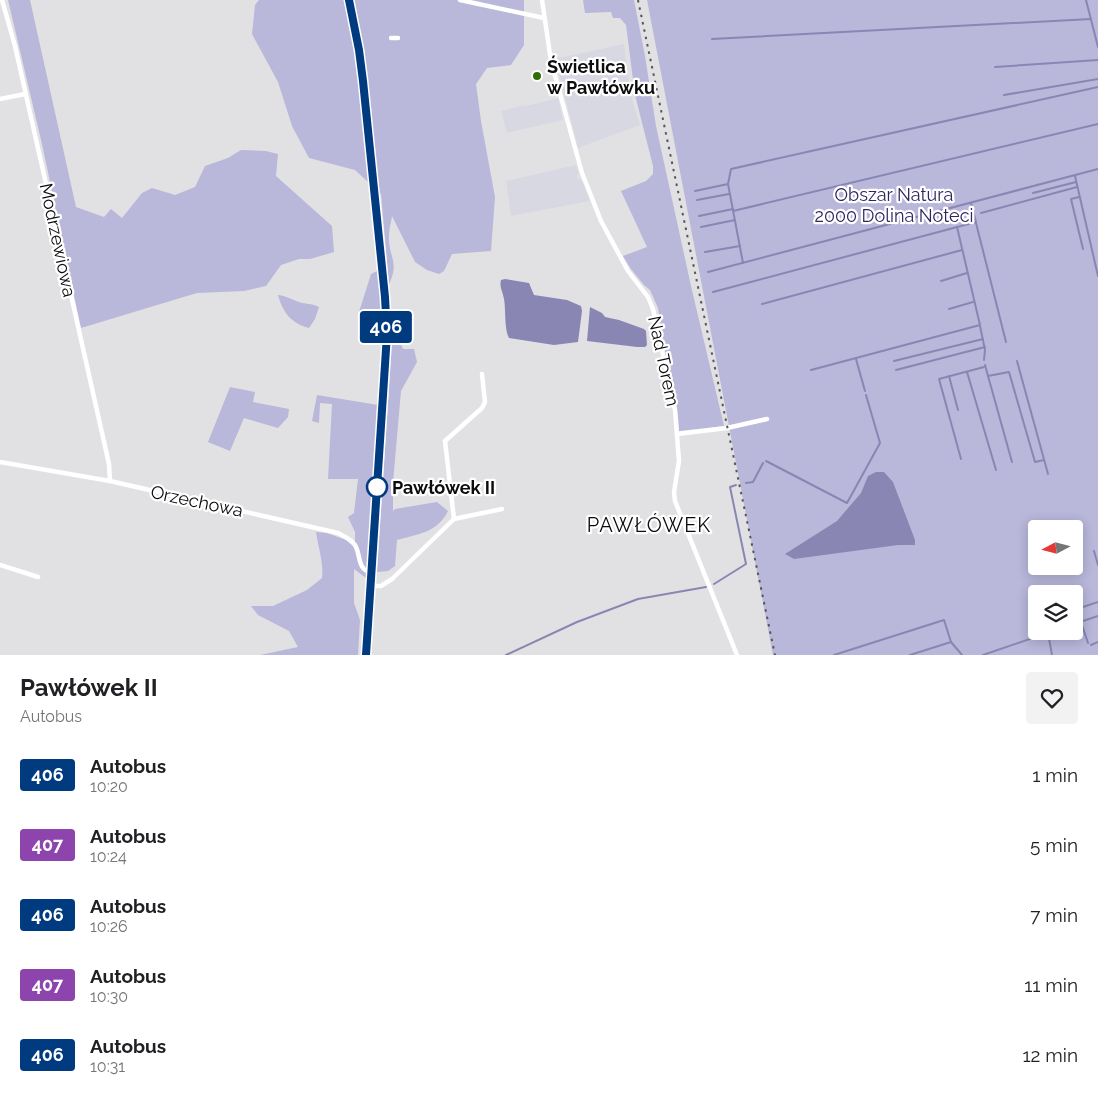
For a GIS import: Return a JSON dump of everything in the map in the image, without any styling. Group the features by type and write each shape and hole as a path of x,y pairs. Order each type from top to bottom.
{"highway":[{"path":"349,0 358,42 363,81 385,297 386,327 384,387 366,655"}],"street":[{"name":"Modrzewiowa","path":"2,0 109,464 110,481"},
{"path":"460,0 544,18"},
{"name":"Nad Torem","path":"542,0 550,61 582,173 601,221 628,271 648,297 653,308 672,394 677,434 678,461 674,492 675,501 737,655"},
{"path":"391,38 398,38"},
{"path":"0,99 25,94"},
{"path":"454,519 445,441 482,408 485,402 482,374"},
{"path":"677,434 727,428 767,419"},
{"name":"Orzechowa","path":"0,462 110,481 338,533 348,538 355,545 362,568 366,572 371,572"},
{"path":"371,586 381,586 392,579 454,519 502,509"},
{"path":"0,564 38,577"}],"shaded area":[{"path":"624,44 631,96 640,125 578,148 555,59"},
{"path":"558,98 563,120 507,133 501,111"},
{"path":"576,165 579,173 577,177 583,182 590,201 511,216 506,181"},
{"path":"501,280 529,283 534,295 567,300 581,306 578,342 554,345 509,338 506,330 504,299 500,285"},
{"path":"590,307 602,313 605,317 644,329 646,331 647,345 645,347 637,347 587,341"},
{"path":"876,472 884,472 893,482 915,540 915,545 898,545 794,559 785,554 837,521 861,493 868,476"}],"green space":[{"path":"8,0 30,0 76,207 104,217 111,209 122,218 142,193 152,188 175,195 195,187 205,166 228,158 241,150 266,151 278,154 276,176 332,226 334,252 310,259 299,259 281,265 266,286 244,291 197,293 81,328 42,144"},
{"path":"259,0 524,0 524,45 511,65 487,68 476,84 495,197 491,251 452,254 444,271 439,274 427,270 415,262 392,216 389,243 394,264 389,284 381,194 355,170 309,158 292,126 278,82 252,34 255,5"},
{"path":"583,0 634,0 656,126 724,426 679,431 678,416 667,365 658,308 650,290 631,269 623,256 647,247 621,191 646,181 653,174 653,166 635,95 626,25 620,18 613,18 611,12 585,13"},
{"name":"Obszar Natura 2000 Dolina Noteci","path":"647,0 1098,0 1098,655 773,655"},
{"path":"377,271 380,295 380,333 362,320 359,312 371,274"},
{"path":"278,295 319,307 315,319 309,328 297,323 285,312"},
{"path":"393,327 403,349 414,349 417,362 401,391 393,483 393,511 395,509 437,502 448,511 444,518 433,528 397,540 395,566 388,571 377,572"},
{"path":"230,387 255,392 253,402 289,409 288,417 278,428 244,418 230,451 208,442"},
{"path":"317,395 378,405 366,578 354,569 354,603 360,620 358,655 260,655 298,647 289,631 258,615 251,606 273,606 307,590 322,578 322,561 316,532 327,533 346,540 355,548 355,532 348,517 354,513 358,479 328,479 332,404 320,403 319,423 312,421"}],"waterway":[{"path":"1086,0 1098,47"},
{"path":"712,39 1091,19"},
{"path":"995,67 1098,60"},
{"path":"1004,95 1098,79"},
{"path":"743,263 728,184 731,169 1098,87"},
{"path":"733,211 1098,124"},
{"path":"708,272 1098,169"},
{"path":"1075,176 1098,276"},
{"path":"1033,193 1076,182"},
{"path":"695,191 728,184"},
{"path":"981,213 1077,187"},
{"path":"697,200 729,194"},
{"path":"1079,197 1071,199 1083,249"},
{"path":"713,292 976,222 971,203"},
{"path":"699,216 733,209"},
{"path":"701,227 735,220"},
{"path":"976,223 1006,342"},
{"path":"811,370 980,325 957,227"},
{"path":"705,252 740,246"},
{"path":"762,304 962,250"},
{"path":"941,281 967,273"},
{"path":"949,309 973,302"},
{"path":"980,326 985,350 984,360"},
{"path":"894,361 983,339"},
{"path":"896,370 985,347"},
{"path":"856,359 865,391"},
{"path":"1017,361 1048,474"},
{"path":"985,365 988,376 1009,372 1035,462 1044,460"},
{"path":"961,459 939,379 984,367"},
{"path":"967,372 996,470"},
{"path":"949,376 958,410"},
{"path":"988,376 1012,462"},
{"path":"766,461 847,503 880,443 866,395"},
{"path":"746,483 753,482 763,463"},
{"path":"714,584 746,564 730,487 736,485"},
{"path":"1094,551 1098,565"},
{"path":"506,655 577,622 638,599 706,587"},
{"path":"1083,607 1098,602"},
{"path":"1083,621 1098,616"},
{"path":"834,655 944,620 951,642"},
{"path":"1083,628 1088,643"},
{"path":"983,655 1028,640"},
{"path":"1049,640 1052,655"},
{"path":"910,655 951,642 962,655"},
{"path":"1091,645 1098,642"}],"railway":[{"path":"638,0 775,655"}],"bus line":[{"name":"406","path":"349,0 363,81 385,297 387,334 366,655"}],"place":[{"name":"Świetlica w Pawłówku","path":"537,76"},
{"name":"Pawłówek II","path":"377,487"}],"district":[{"name":"PAWŁÓWEK","path":"649,525"}]}
